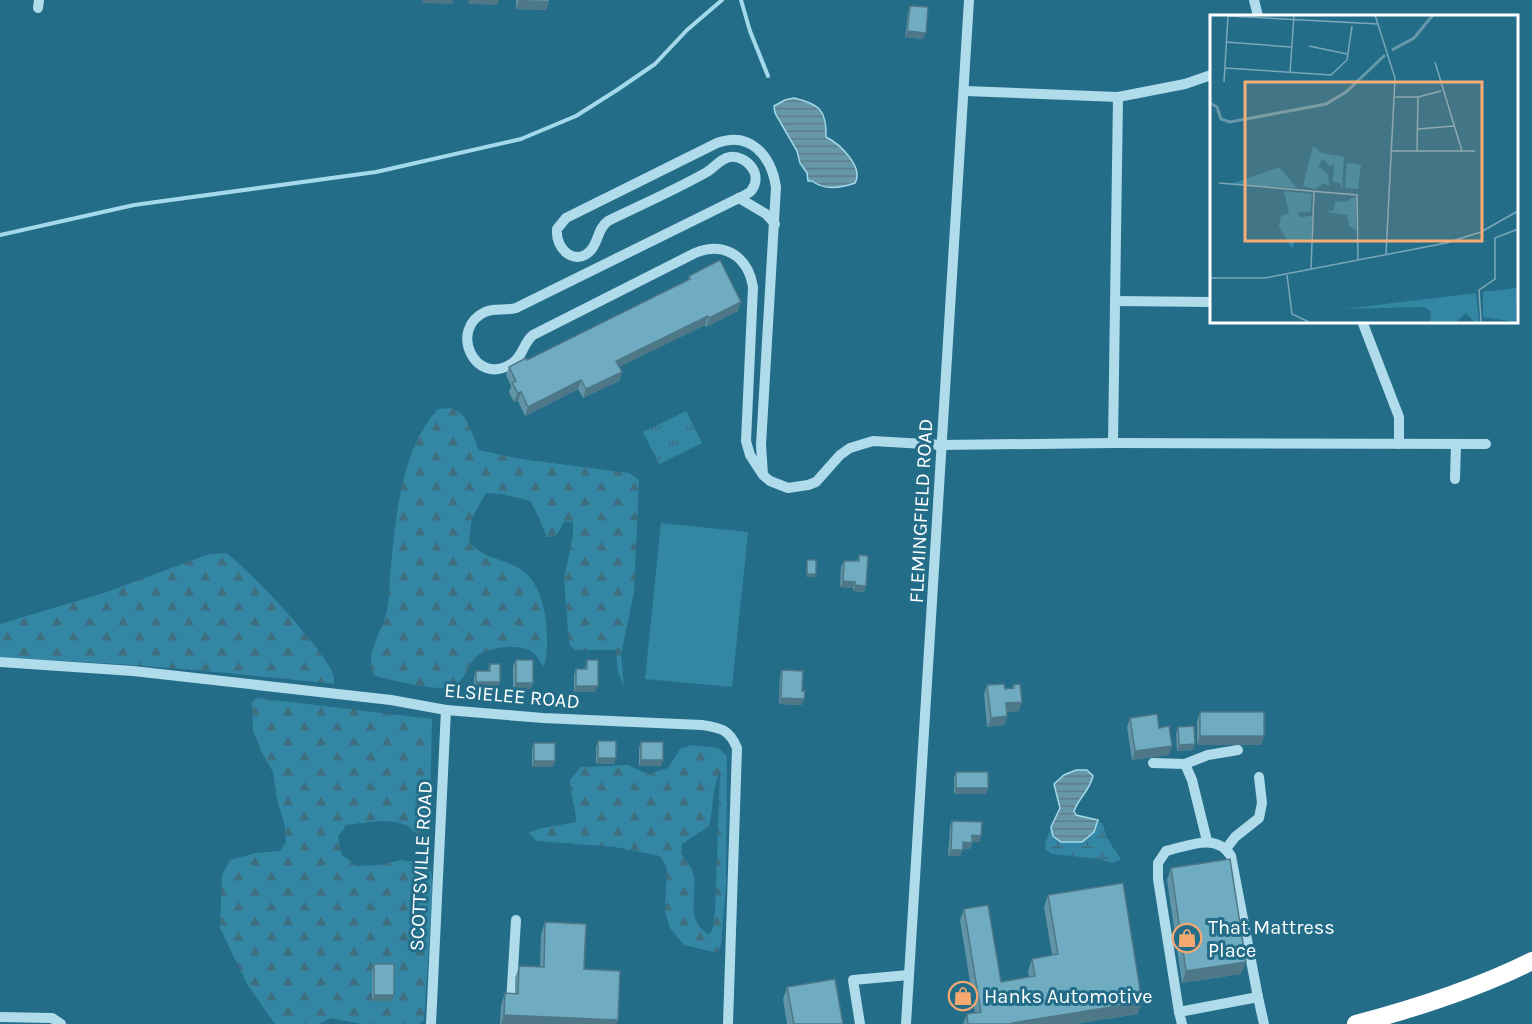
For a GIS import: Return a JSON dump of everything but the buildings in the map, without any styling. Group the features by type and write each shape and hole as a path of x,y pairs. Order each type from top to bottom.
{"highway":[{"path":"1356,1024 1436,1000 1532,961"}],"street":[{"name":"FLEMINGFIELD ROAD","path":"906,1024 969,0"},
{"path":"1254,0 1258,15"},
{"path":"964,91 1118,97 1185,84 1210,75"},
{"path":"1113,443 1118,97"},
{"path":"763,475 761,445 776,187 768,161 762,153 748,143 732,139 717,143 566,218 557,229 558,244 567,254 580,256 587,253 592,250 600,228 608,221 709,171 726,158 741,158 749,163 753,169 754,184 751,191 516,308 486,311 473,322 467,339 470,355 476,362 490,369 506,367 518,359 528,339 533,335 703,250 711,249 733,254 748,266 753,286 745,430 750,454 763,475 780,486 796,488 816,482 840,454 862,443 883,441 942,445 1486,444"},
{"path":"739,198 766,214 775,224"},
{"path":"1115,301 1210,302"},
{"path":"1362,322 1399,417 1399,444"},
{"path":"1455,479 1456,444"},
{"name":"ELSIELEE ROAD","path":"0,662 133,671 391,700 446,710 543,718 702,725 719,728 730,734 737,748 728,1024"},
{"name":"SCOTTSVILLE ROAD","path":"431,1024 446,710"},
{"path":"1153,763 1185,764 1208,755 1238,750"},
{"path":"1185,764 1192,780 1207,841"},
{"path":"1226,849 1235,837 1259,818 1262,803 1259,777"},
{"path":"1258,997 1180,1021 1158,879 1158,863 1166,851 1207,841 1226,849 1234,867 1264,1024"},
{"path":"511,1003 516,920"},
{"path":"860,1024 853,980 909,975"},
{"path":"0,1017 52,1018 61,1024"}],"green space":[{"path":"451,408 466,420 479,450 521,459 629,473 639,480 634,592 621,655 624,687 618,672 616,650 575,650 569,644 564,579 573,536 573,522 564,522 556,536 547,537 531,501 502,494 486,493 472,518 469,541 486,555 522,570 537,589 542,601 547,629 544,667 532,652 511,647 480,654 472,662 460,682 453,687 427,687 375,676 372,669 372,653 385,619 389,600 395,525 403,482 416,443 426,425 438,409"},
{"path":"686,411 702,443 659,464 643,432"},
{"path":"661,523 748,532 732,687 645,679"},
{"path":"226,553 251,575 317,648 328,663 334,684 209,671 0,659 0,624 107,592 209,554"},
{"path":"257,698 432,719 430,808 419,836 408,826 385,821 346,825 338,837 342,855 357,866 379,865 401,860 430,864 433,883 424,1020 419,1024 361,1024 331,1018 319,1024 275,1024 247,984 220,928 222,875 230,860 256,853 280,851 286,842 285,826 277,800 273,772 253,731 252,702"},
{"path":"692,745 718,748 727,756 726,884 721,944 718,953 684,945 670,928 665,911 667,867 660,856 615,847 537,841 529,833 538,829 576,822 570,780 581,767 628,765 648,774 668,768 680,749","holes":["720,772 713,928 709,935 696,920 693,905 694,879 691,868 681,853 682,844 709,826 715,785"]},
{"path":"1098,820 1121,859 1118,861 1052,854 1046,850 1045,844 1051,827 1053,836 1061,842 1082,842 1094,832"}],"shaded area":[{"path":"794,98 810,103 823,114 826,137 844,150 853,163 857,177 855,183 833,187 808,181 807,173 800,163 797,151 775,113 774,106"},
{"path":"1076,770 1087,770 1093,776 1074,811 1076,815 1098,820 1094,832 1082,842 1061,842 1053,836 1051,827 1060,808 1054,784 1064,775"}],"waterway":[{"path":"0,235 134,205 376,172 521,139 576,116 655,64 687,30 722,0"},
{"path":"741,0 750,31 768,76"}],"place":[{"name":"That Mattress Place","path":"1187,938"},
{"name":"Hanks Automotive","path":"963,996"}]}
